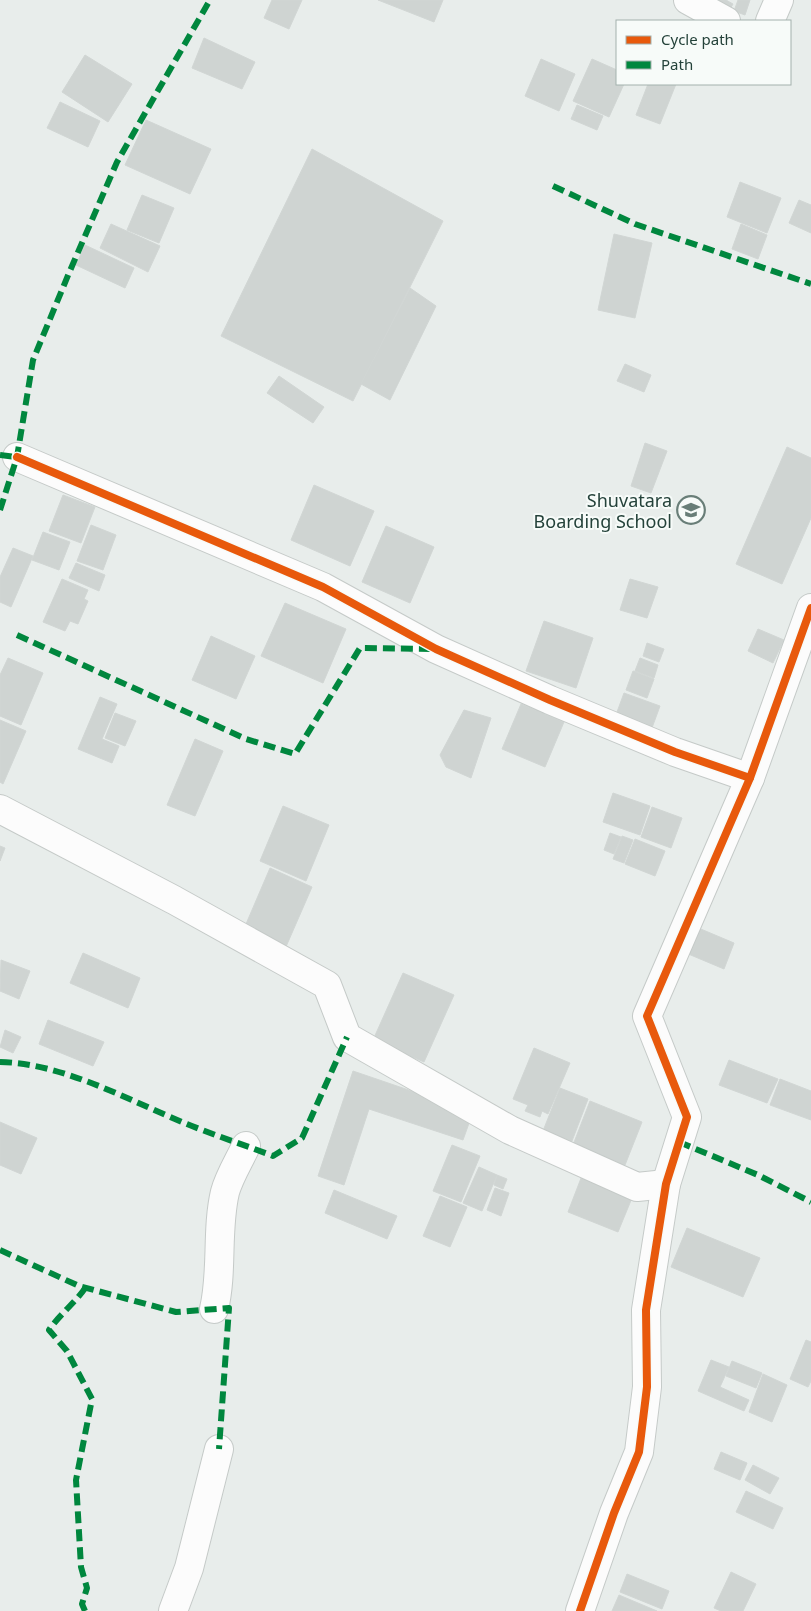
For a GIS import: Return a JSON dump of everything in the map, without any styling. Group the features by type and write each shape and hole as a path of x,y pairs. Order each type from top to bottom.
{"street":[{"path":"688,0 724,20"},
{"path":"770,20 779,0"},
{"path":"17,457 323,587 436,649 550,700 675,752 750,778"},
{"path":"580,1611 614,1513 639,1452 647,1388 646,1310 666,1184 687,1117 647,1016 750,778 811,608"},
{"path":"0,809 174,900 327,985 347,1037 510,1130 637,1187 666,1184"},
{"path":"214,1309 218,1290 220,1240 225,1192 246,1146"},
{"path":"177,1607 189,1568 218,1449"}],"building":[{"path":"272,0 302,0 289,29 264,18"},
{"path":"378,0 443,0 434,22"},
{"path":"702,0 726,0 733,4 727,14"},
{"path":"738,0 750,0 745,15 734,11"},
{"path":"204,38 255,62 242,89 192,68"},
{"path":"85,55 132,84 108,122 62,92"},
{"path":"541,59 575,74 559,111 525,96"},
{"path":"592,59 616,70 616,85 624,85 609,117 573,101"},
{"path":"648,85 676,85 660,124 636,115"},
{"path":"60,102 100,121 88,147 47,128"},
{"path":"577,105 603,116 597,130 571,119"},
{"path":"146,120 211,149 190,194 125,165"},
{"path":"312,149 443,221 353,401 221,336"},
{"path":"740,182 781,198 767,233 727,217"},
{"path":"142,195 174,208 159,243 127,230"},
{"path":"799,200 811,205 811,233 789,223"},
{"path":"111,224 160,246 148,272 100,248"},
{"path":"741,224 767,235 758,259 732,249"},
{"path":"614,234 652,243 635,318 598,310"},
{"path":"85,245 134,268 125,288 76,265"},
{"path":"410,288 436,306 390,400 361,384"},
{"path":"625,364 651,375 644,392 617,381"},
{"path":"279,376 324,407 313,423 267,393"},
{"path":"645,443 667,451 651,493 631,486"},
{"path":"787,447 811,458 811,518 782,584 736,564"},
{"path":"314,485 374,511 350,566 291,540"},
{"path":"63,495 95,507 81,543 49,531"},
{"path":"91,525 116,535 103,570 77,561"},
{"path":"386,526 434,547 410,603 362,582"},
{"path":"43,532 70,542 59,570 32,560"},
{"path":"13,548 33,556 11,607 0,602 0,577"},
{"path":"76,563 105,575 99,591 69,578"},
{"path":"62,579 88,590 84,599 88,601 78,624 70,621 65,631 43,622"},
{"path":"630,579 658,587 647,618 620,610"},
{"path":"285,603 346,629 323,683 261,656"},
{"path":"544,621 593,638 576,688 526,671"},
{"path":"758,629 784,640 773,663 748,651"},
{"path":"211,636 255,656 236,699 192,680"},
{"path":"647,643 664,649 659,662 643,656"},
{"path":"8,658 43,673 21,725 0,716 0,675"},
{"path":"640,658 658,665 654,678 635,671"},
{"path":"633,671 654,679 647,698 626,690"},
{"path":"624,693 660,706 649,736 613,723"},
{"path":"100,697 117,704 102,739 119,746 112,763 78,749"},
{"path":"521,704 564,722 545,767 502,749"},
{"path":"464,710 491,718 471,778 446,767 440,755"},
{"path":"115,713 136,721 125,746 105,738"},
{"path":"0,720 26,731 3,784 0,782"},
{"path":"195,739 223,751 195,816 167,805"},
{"path":"613,793 650,806 640,835 603,822"},
{"path":"283,806 329,825 306,881 260,861"},
{"path":"652,807 682,818 671,848 641,837"},
{"path":"610,833 621,837 614,854 604,850"},
{"path":"622,836 633,840 624,863 613,859"},
{"path":"635,839 665,851 655,876 625,864"},
{"path":"0,846 5,848 0,861"},
{"path":"270,868 312,887 285,949 243,931"},
{"path":"696,927 734,943 724,969 686,953"},
{"path":"83,953 140,978 128,1008 70,983"},
{"path":"1,960 30,971 19,999 0,991"},
{"path":"403,973 454,995 424,1062 373,1040"},
{"path":"48,1020 104,1042 93,1066 39,1044"},
{"path":"5,1030 21,1037 13,1053 0,1047"},
{"path":"534,1048 570,1063 548,1114 542,1111 540,1117 525,1111 528,1105 513,1099"},
{"path":"729,1060 778,1079 767,1103 719,1085"},
{"path":"353,1071 473,1112 463,1140 369,1109 344,1185 318,1176"},
{"path":"780,1079 811,1091 811,1120 770,1105"},
{"path":"560,1088 588,1099 572,1141 543,1131"},
{"path":"590,1101 642,1122 625,1165 573,1145"},
{"path":"0,1122 37,1138 21,1174 0,1165"},
{"path":"452,1145 480,1156 461,1202 433,1191"},
{"path":"479,1167 497,1175 482,1211 463,1203"},
{"path":"583,1173 634,1193 618,1232 568,1212"},
{"path":"497,1175 507,1179 503,1189 494,1185"},
{"path":"495,1188 509,1193 501,1216 487,1210"},
{"path":"334,1190 397,1216 387,1239 325,1213"},
{"path":"440,1196 467,1207 450,1247 423,1236"},
{"path":"687,1228 760,1258 743,1297 671,1267"},
{"path":"806,1340 811,1342 811,1381 808,1387 790,1379"},
{"path":"711,1360 729,1367 720,1387 749,1400 744,1411 698,1391"},
{"path":"732,1361 762,1373 756,1388 726,1376"},
{"path":"763,1374 787,1385 772,1422 749,1412"},
{"path":"721,1452 747,1463 740,1480 714,1469"},
{"path":"753,1465 779,1478 770,1494 745,1480"},
{"path":"746,1491 783,1508 773,1529 736,1512"},
{"path":"731,1572 756,1584 743,1611 721,1611 714,1608"},
{"path":"627,1574 669,1591 662,1609 620,1592"},
{"path":"619,1595 657,1611 612,1611"}],"marked path":[{"path":"0,510 17,457 33,360 117,162 210,0"},
{"path":"553,186 635,224 811,284"},
{"path":"0,455 17,457"},
{"path":"17,635 246,739 295,754 360,648 431,649"},
{"path":"0,1062 24,1064 72,1076 165,1115 273,1156 302,1138 347,1037"},
{"path":"679,1142 758,1175 811,1202"},
{"path":"0,1250 79,1286 176,1312 229,1308 219,1449"},
{"path":"85,1611 82,1604 87,1588 81,1567 76,1480 92,1399 67,1351 49,1330 86,1287"}],"cycle path":[{"path":"17,457 323,587 436,649 550,700 675,752 750,778"},
{"path":"580,1611 614,1513 639,1452 647,1387 646,1310 666,1184 687,1117 647,1016 750,778 811,608"}],"place":[{"name":"Shuvatara Boarding School","path":"691,510"}]}
